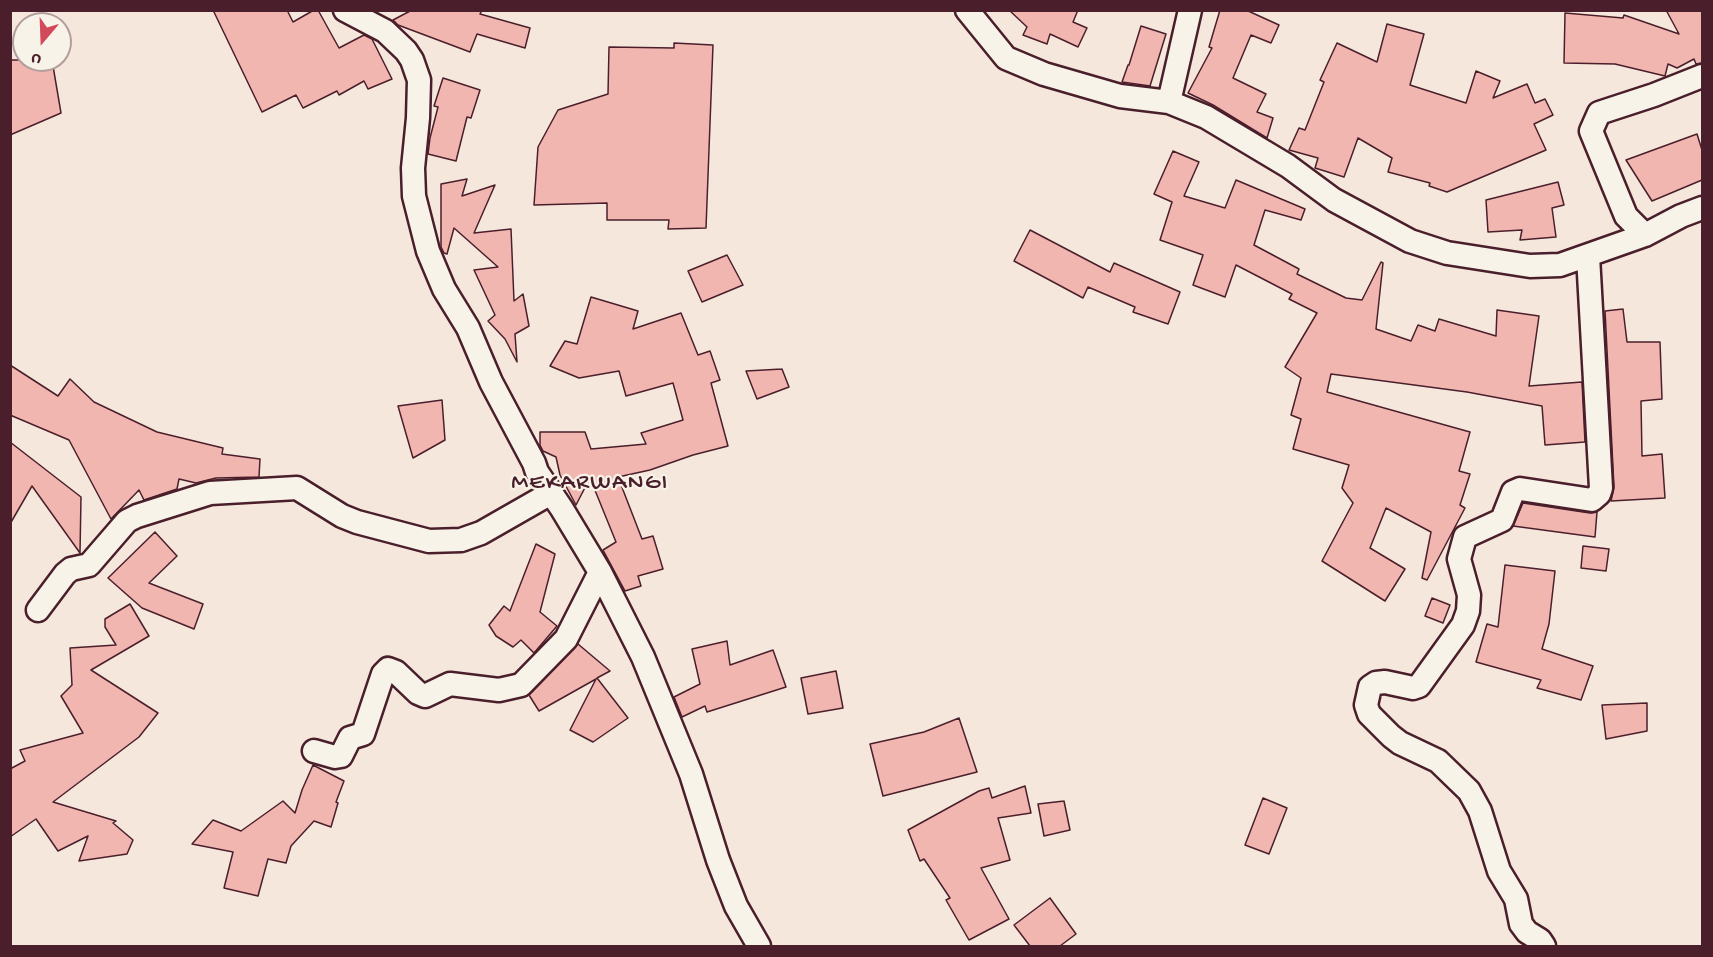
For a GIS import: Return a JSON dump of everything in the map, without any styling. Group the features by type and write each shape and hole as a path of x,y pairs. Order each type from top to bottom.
{"street":[{"path":"345,10 385,31 412,60 419,80 413,168 414,196 428,251 444,289 468,328 496,394 537,472 600,572 642,657 691,774 736,906 759,946"},
{"path":"967,10 1006,58 1044,74 1120,96 1169,102 1206,117 1288,166 1334,200 1410,241 1447,253 1530,266 1560,265 1644,235 1702,208"},
{"path":"1169,102 1190,10"},
{"path":"1644,235 1626,216 1591,130 1599,113 1702,76"},
{"path":"1544,946 1521,924 1516,899 1499,871 1480,811 1469,791 1438,761 1400,743 1391,736 1369,714 1366,705 1370,687 1376,683 1384,682 1413,688 1419,686 1463,625 1468,611 1469,595 1459,559 1466,537 1502,520 1513,492 1520,489 1592,500 1599,494 1601,488 1588,256"},
{"path":"38,610 65,573 71,569 89,565 127,521 136,516 210,493 297,488 342,516 429,541 461,540 482,533 551,493"},
{"path":"315,751 335,757 341,756 350,738 363,734 383,674 388,669 396,672 418,693 425,696 450,684 499,690 521,685 566,639 600,572"}],"building":[{"path":"213,10 287,10 293,22 318,10 339,48 364,35 372,39 392,79 368,89 364,81 339,95 337,91 303,108 296,95 262,112"},
{"path":"412,10 482,10 480,14 530,28 525,48 477,34 470,52 398,25 393,20"},
{"path":"1009,10 1078,10 1073,22 1087,28 1078,47 1050,34 1047,44 1023,35 1027,27"},
{"path":"1220,10 1246,10 1279,25 1271,43 1251,35 1233,78 1266,94 1257,112 1273,118 1267,138 1213,105 1188,93 1212,48 1209,47"},
{"path":"1666,10 1702,10 1702,63 1696,64 1694,59 1677,68 1668,64 1665,76 1615,64 1564,63 1565,13 1623,18 1624,15 1679,34"},
{"path":"1387,24 1424,34 1410,85 1466,103 1476,71 1500,81 1493,98 1527,84 1535,103 1545,99 1553,115 1534,124 1546,150 1447,192 1429,186 1430,183 1388,172 1392,158 1358,138 1344,177 1315,168 1318,158 1289,150 1299,128 1305,130 1324,82 1320,80 1337,43 1377,62"},
{"path":"1141,26 1166,34 1150,86 1122,82"},
{"path":"674,43 713,45 706,228 668,229 669,220 607,220 607,203 534,205 538,147 558,110 608,94 609,47 674,48"},
{"path":"10,60 12,60 12,72 54,72 61,113 10,135"},
{"path":"443,78 480,90 471,118 467,117 456,161 428,154 438,107 434,106"},
{"path":"1697,134 1702,150 1702,180 1652,201 1626,160"},
{"path":"1173,151 1199,162 1184,196 1225,208 1236,180 1305,209 1301,220 1265,210 1254,245 1299,269 1297,274 1346,298 1362,300 1381,262 1383,263 1376,329 1411,341 1418,325 1435,331 1439,319 1496,336 1497,310 1539,316 1529,386 1582,382 1585,442 1545,445 1542,406 1467,392 1331,374 1327,392 1470,432 1459,471 1470,474 1460,505 1465,508 1427,580 1422,578 1431,532 1386,508 1370,548 1405,569 1385,601 1322,561 1353,503 1342,488 1349,465 1293,449 1301,419 1291,415 1301,378 1285,367 1317,313 1289,299 1292,294 1236,265 1225,297 1193,285 1203,255 1160,240 1172,202 1154,194"},
{"path":"467,179 462,196 495,185 474,233 511,229 514,301 523,294 529,326 515,334 517,362 505,339 488,321 495,315 474,270 498,267 454,228 447,254 441,247 441,184"},
{"path":"1558,182 1564,205 1552,208 1556,237 1520,240 1522,230 1488,232 1486,200"},
{"path":"1030,230 1110,272 1114,263 1180,292 1168,324 1133,312 1135,307 1088,287 1083,298 1014,261"},
{"path":"727,255 743,285 702,302 688,271"},
{"path":"591,297 638,311 633,329 681,313 698,355 710,351 720,380 711,383 728,446 650,470 618,477 642,539 653,536 663,569 638,576 641,586 625,591 603,550 616,542 590,478 576,505 560,475 556,457 543,451 540,445 540,432 585,432 591,449 646,444 641,433 683,420 673,383 626,396 619,371 579,378 550,366 565,341 577,344"},
{"path":"1623,309 1627,342 1660,342 1662,399 1641,401 1642,456 1662,454 1665,498 1611,501 1614,487 1605,311"},
{"path":"10,365 58,396 70,379 94,402 157,432 223,448 222,454 260,459 259,477 216,478 196,483 179,479 177,489 144,500 139,490 111,519 69,440 10,415"},
{"path":"782,369 789,387 757,399 746,371"},
{"path":"442,400 445,440 413,458 398,406"},
{"path":"10,442 81,497 80,553 32,486 10,524"},
{"path":"1523,503 1590,513 1597,512 1595,537 1513,526"},
{"path":"155,532 177,556 149,583 203,604 194,629 142,608 108,578"},
{"path":"536,544 555,554 540,612 557,626 534,653 521,640 513,647 496,636 489,625 504,606 510,611"},
{"path":"1583,546 1609,549 1606,571 1581,568"},
{"path":"1505,565 1555,571 1549,624 1542,649 1593,666 1581,700 1537,688 1541,680 1476,662 1487,624 1498,627"},
{"path":"1432,598 1450,605 1443,623 1425,616"},
{"path":"130,604 149,636 91,670 158,713 139,737 53,802 116,821 113,823 133,840 127,854 79,861 88,836 58,851 36,819 10,837 10,769 25,761 20,750 83,733 61,696 72,685 70,648 116,645 105,627 105,619"},
{"path":"727,641 730,665 773,650 786,687 707,712 705,706 682,717 674,697 700,684 692,649"},
{"path":"578,644 610,671 597,678 628,718 593,742 570,730 596,679 539,711 529,695"},
{"path":"836,671 843,708 808,714 801,678"},
{"path":"1647,703 1647,731 1606,739 1602,705"},
{"path":"959,718 977,772 883,796 870,744 924,732"},
{"path":"313,765 344,781 336,802 338,803 331,827 314,821 291,846 286,863 268,859 258,896 224,888 233,852 192,844 213,820 241,831 283,801 295,813"},
{"path":"1025,786 1031,813 998,818 1010,860 981,868 1009,919 969,940 946,900 950,898 924,859 920,861 908,830 979,791 989,788 992,798"},
{"path":"1263,798 1287,808 1269,854 1245,845"},
{"path":"1064,801 1070,830 1044,836 1038,804"},
{"path":"1050,898 1076,934 1060,946 1030,946 1014,925"}],"district":[{"name":"MEKARWANGI","path":"590,484"}]}
